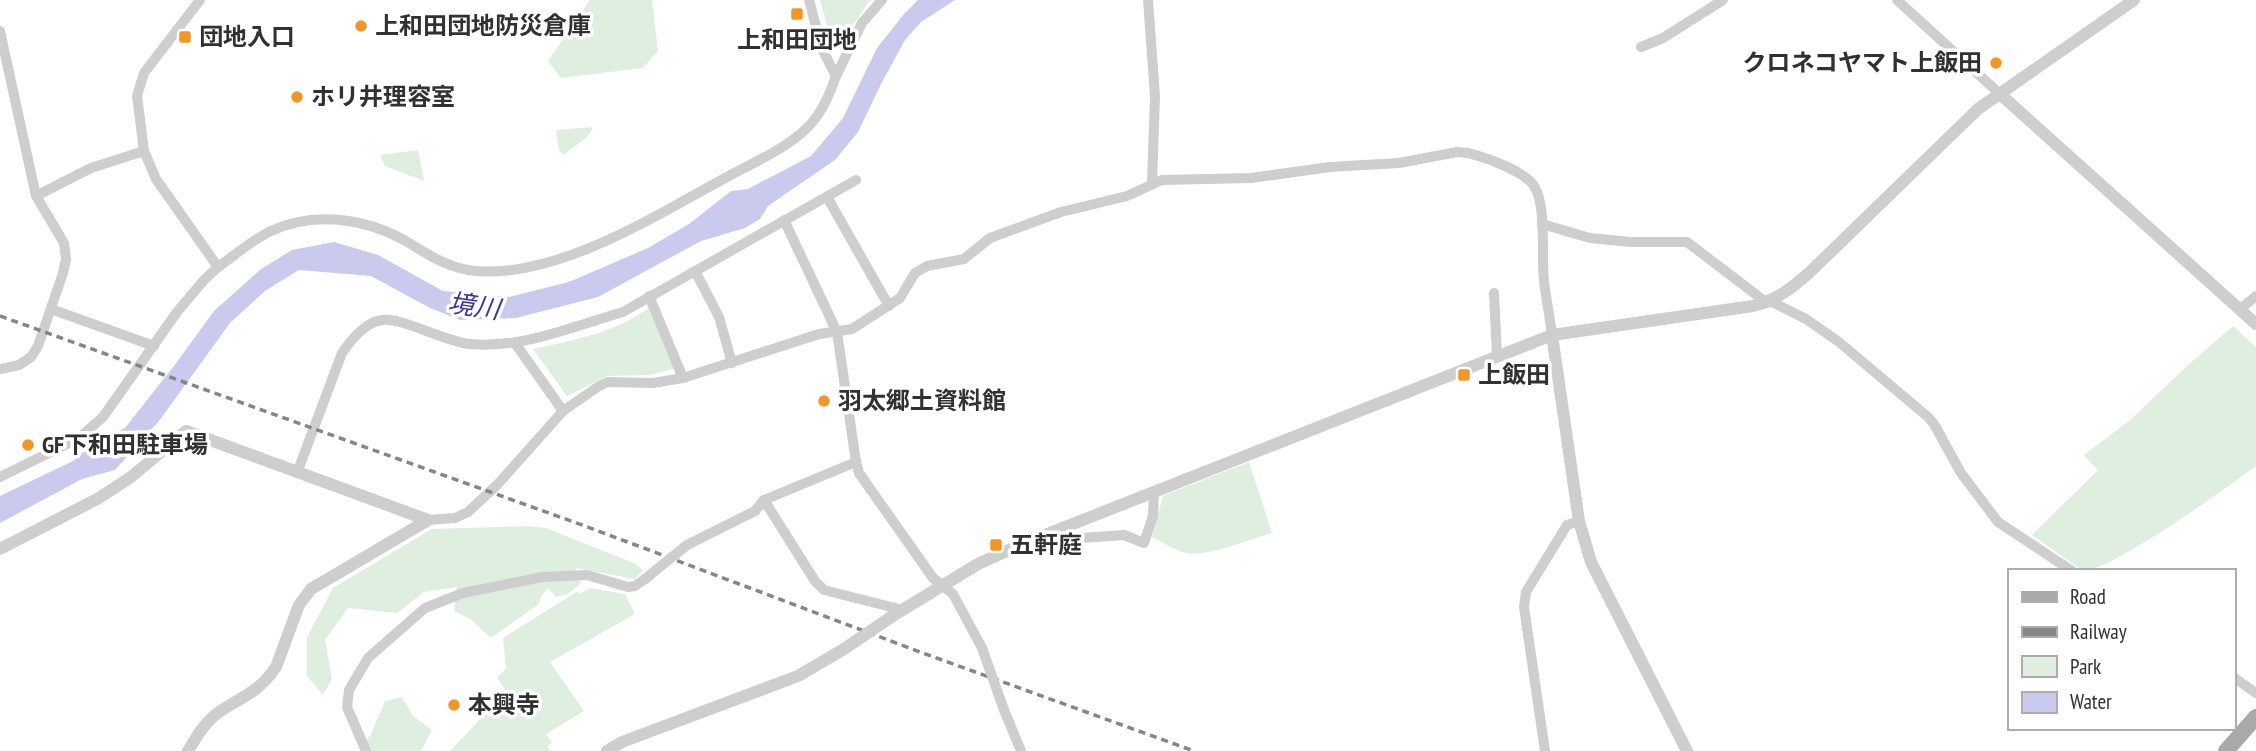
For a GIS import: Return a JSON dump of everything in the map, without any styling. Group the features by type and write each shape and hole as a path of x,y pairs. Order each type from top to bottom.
{"main road":[{"path":"2226,751 2256,718"}],"street":[{"path":"200,0 144,74 139,84 138,96 145,150 156,179 218,267"},
{"path":"809,0 822,49 836,76"},
{"path":"0,477 88,432 103,417 177,312 204,280 218,267 271,231 306,221 328,219 363,223 382,230 444,264 476,271 517,270 564,257 621,233 786,143 808,126 821,110 857,32 882,0"},
{"path":"1148,0 1155,96 1152,183"},
{"path":"1641,47 1663,38 1723,0"},
{"path":"1897,0 2256,324"},
{"path":"607,751 622,742 798,676 978,564 1154,491 1497,356 1552,335 1769,302 1788,291 1810,272 1978,109 2134,0"},
{"path":"0,31 36,197 64,243 66,259 64,273 38,346 31,357 19,365 0,369"},
{"path":"36,197 91,168 145,150"},
{"path":"0,549 99,498 131,477 186,431 428,520 455,518 468,512 497,485 562,411 608,382 653,383 682,378 820,334 852,329 900,298 915,273 927,266 957,262 990,238 1061,212 1127,196 1162,180 1251,178 1330,167 1399,163 1466,152 1526,177 1536,189 1542,224 1544,280 1579,521 1591,562 1607,597 1687,751"},
{"path":"297,473 342,353 353,338 379,320 391,319 447,340 470,344 515,344 623,312 856,180"},
{"path":"827,197 889,306"},
{"path":"784,220 837,332 859,473 933,578 953,594 982,648 1021,751"},
{"path":"1542,224 1601,239 1687,242 1769,302 1806,320 1839,342 1928,417 1961,473 1998,522 2069,569"},
{"path":"695,271 719,317 732,363"},
{"path":"1494,293 1497,356"},
{"path":"649,296 682,378"},
{"path":"2239,310 2256,296"},
{"path":"51,309 154,346"},
{"path":"515,344 562,411"},
{"path":"366,751 347,706 349,690 368,658 425,608 463,593 542,577 587,575 628,587 635,586 687,545 755,511 764,500 856,462"},
{"path":"1057,530 1067,540 1124,535 1144,543 1153,516 1154,491"},
{"path":"764,500 815,581 824,590 898,612"},
{"path":"188,751 205,724 258,689 270,676 276,667 299,605 311,589 428,520"},
{"path":"1545,751 1524,607 1526,592 1567,525 1579,521"},
{"path":"2235,678 2256,692"}],"green space":[{"path":"590,0 652,0 658,51 643,68 561,78 548,61"},
{"path":"820,0 870,0 847,34 827,25"},
{"path":"592,127 585,139 563,155 559,149 556,130"},
{"path":"418,150 424,181 385,166 380,155"},
{"path":"650,307 663,343 676,368 650,375 607,376 567,396 533,349 579,339 608,329"},
{"path":"2233,326 2256,347 2256,466 2118,558 2097,567 2080,569 2032,535 2098,470 2084,455 2129,421"},
{"path":"1249,462 1272,533 1196,554 1178,550 1152,537 1163,496"},
{"path":"527,526 546,528 636,564 643,570 635,579 575,568 581,583 568,594 556,597 548,588 539,604 491,638 470,619 454,611 457,587 424,592 397,613 348,608 325,640 332,679 323,695 307,676 307,637 333,588 432,529"},
{"path":"590,588 625,594 635,614 550,662 584,711 546,734 552,742 547,747 551,751 450,751 485,714 494,718 509,696 497,678 506,668 503,638 578,591 580,594"},
{"path":"402,697 413,716 432,730 421,751 360,751 371,734 385,701"}],"water":[{"name":"境川","path":"918,0 955,0 921,22 905,40 858,132 835,160 768,206 760,219 745,228 701,241 598,297 516,318 460,320 428,307 371,276 299,270 265,291 230,323 159,421 115,470 82,479 0,523 0,496 73,461 99,439 125,428 214,311 261,269 292,250 334,242 378,255 443,291 509,297 569,282 648,248 689,224 731,191 748,189 811,156 843,118 877,48"}],"railway":[{"path":"0,316 585,526 1194,751"}],"place":[{"name":"上和田団地","path":"797,14"},
{"name":"上和田団地防災倉庫","path":"361,26"},
{"name":"団地入口","path":"185,37"},
{"name":"クロネコヤマト上飯田","path":"1996,63"},
{"name":"ホリ井理容室","path":"297,97"},
{"name":"上飯田","path":"1464,375"},
{"name":"羽太郷土資料館","path":"824,401"},
{"name":"GF下和田駐車場","path":"28,445"},
{"name":"五軒庭","path":"996,545"},
{"name":"本興寺","path":"454,705"}]}
